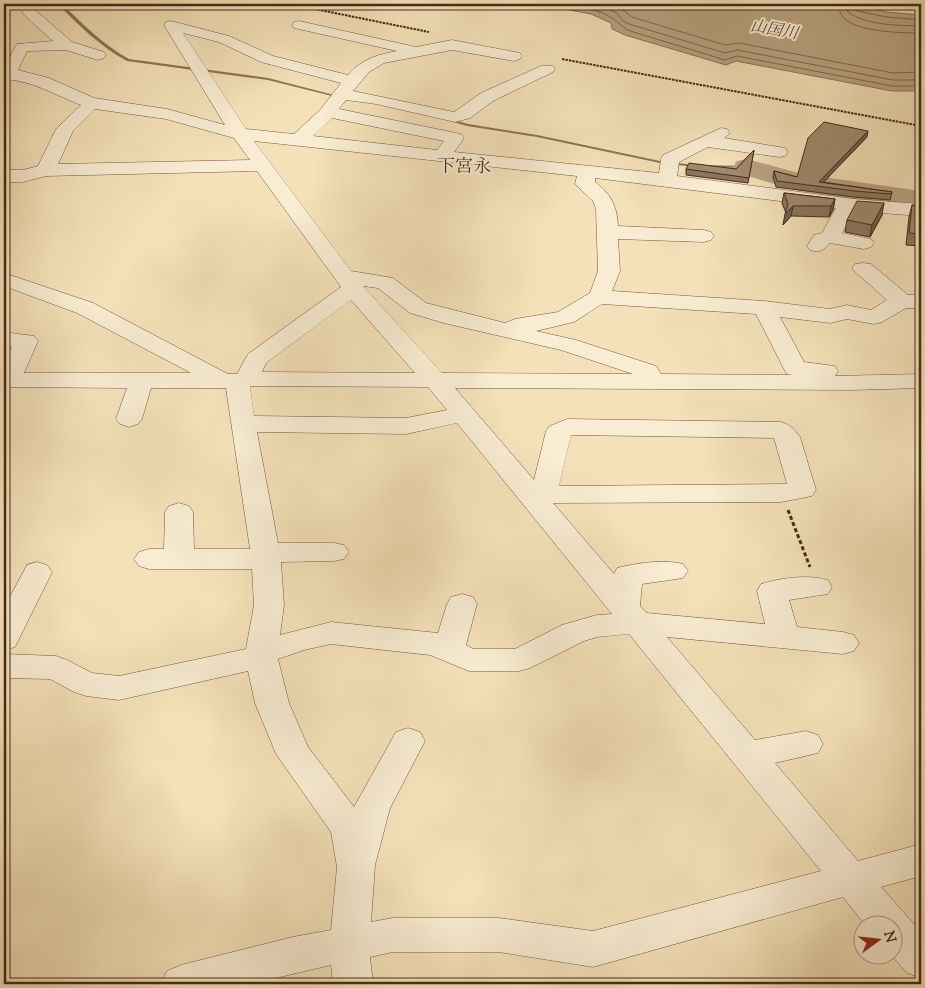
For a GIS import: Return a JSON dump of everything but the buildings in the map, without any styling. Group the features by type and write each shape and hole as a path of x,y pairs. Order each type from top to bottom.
{"street":[{"path":"29,12 68,45"},
{"path":"547,69 488,97 464,114 455,117 376,99 267,59 224,39 171,25 240,134 348,282 464,414 538,494 632,615 882,916"},
{"path":"299,25 417,51"},
{"path":"98,55 68,45 17,45 6,74 43,81 91,103 167,114 240,134 840,198 921,210"},
{"path":"298,140 329,112 367,64 379,59 452,46 514,56"},
{"path":"46,170 65,129 81,116 91,103"},
{"path":"329,112 455,138 442,156"},
{"path":"667,180 670,159 714,137 772,151 780,133"},
{"path":"4,176 23,176 46,170 268,174"},
{"path":"587,171 585,184 601,195 607,206 609,271 599,297"},
{"path":"132,180 268,174"},
{"path":"840,198 824,241 864,243"},
{"path":"608,232 704,236"},
{"path":"863,269 911,302"},
{"path":"4,279 85,308 237,381"},
{"path":"356,867 349,828 293,754 272,703 261,655 269,605 265,556 237,381 256,358 348,282 385,283 418,308 452,318 568,345 646,371 654,382"},
{"path":"499,328 562,319 574,313 588,301 599,297 696,305 764,308 830,316 847,312 874,316 911,302"},
{"path":"764,308 796,369 844,373 852,383"},
{"path":"4,339 26,341 6,380 852,383 911,381 921,401"},
{"path":"129,419 141,381"},
{"path":"244,424 406,426 464,414"},
{"path":"568,427 780,430 788,437 802,490 781,494 538,494 559,431 568,427"},
{"path":"179,512 179,559"},
{"path":"149,559 334,552"},
{"path":"4,638 37,572"},
{"path":"632,615 628,576 673,572"},
{"path":"784,638 772,592 818,587"},
{"path":"449,650 462,604"},
{"path":"4,666 56,668 86,684 119,688 261,655 298,640 331,633 436,644 469,660 519,660 573,632 632,615 784,638 843,644"},
{"path":"353,984 349,945 356,867 372,807 408,741"},
{"path":"747,755 806,744"},
{"path":"181,984 293,955 393,936 499,934 593,949 921,860"},
{"path":"902,938 921,960"}],"path":[{"path":"290,4 430,32"},
{"path":"562,59 921,126"},
{"path":"781,494 818,587"}],"water":[{"name":"山国川","path":"537,4 845,4 887,12 921,15 921,91 892,91 736,61 726,65 625,35 612,29 611,23 591,14"}],"waterway":[{"path":"60,4 102,43 128,60 268,79 340,97"},
{"path":"449,119 467,125 537,136 660,162 695,166 747,167"},
{"path":"747,167 800,182 921,200"}],"district":[{"name":"下宮永","path":"464,168"}]}
